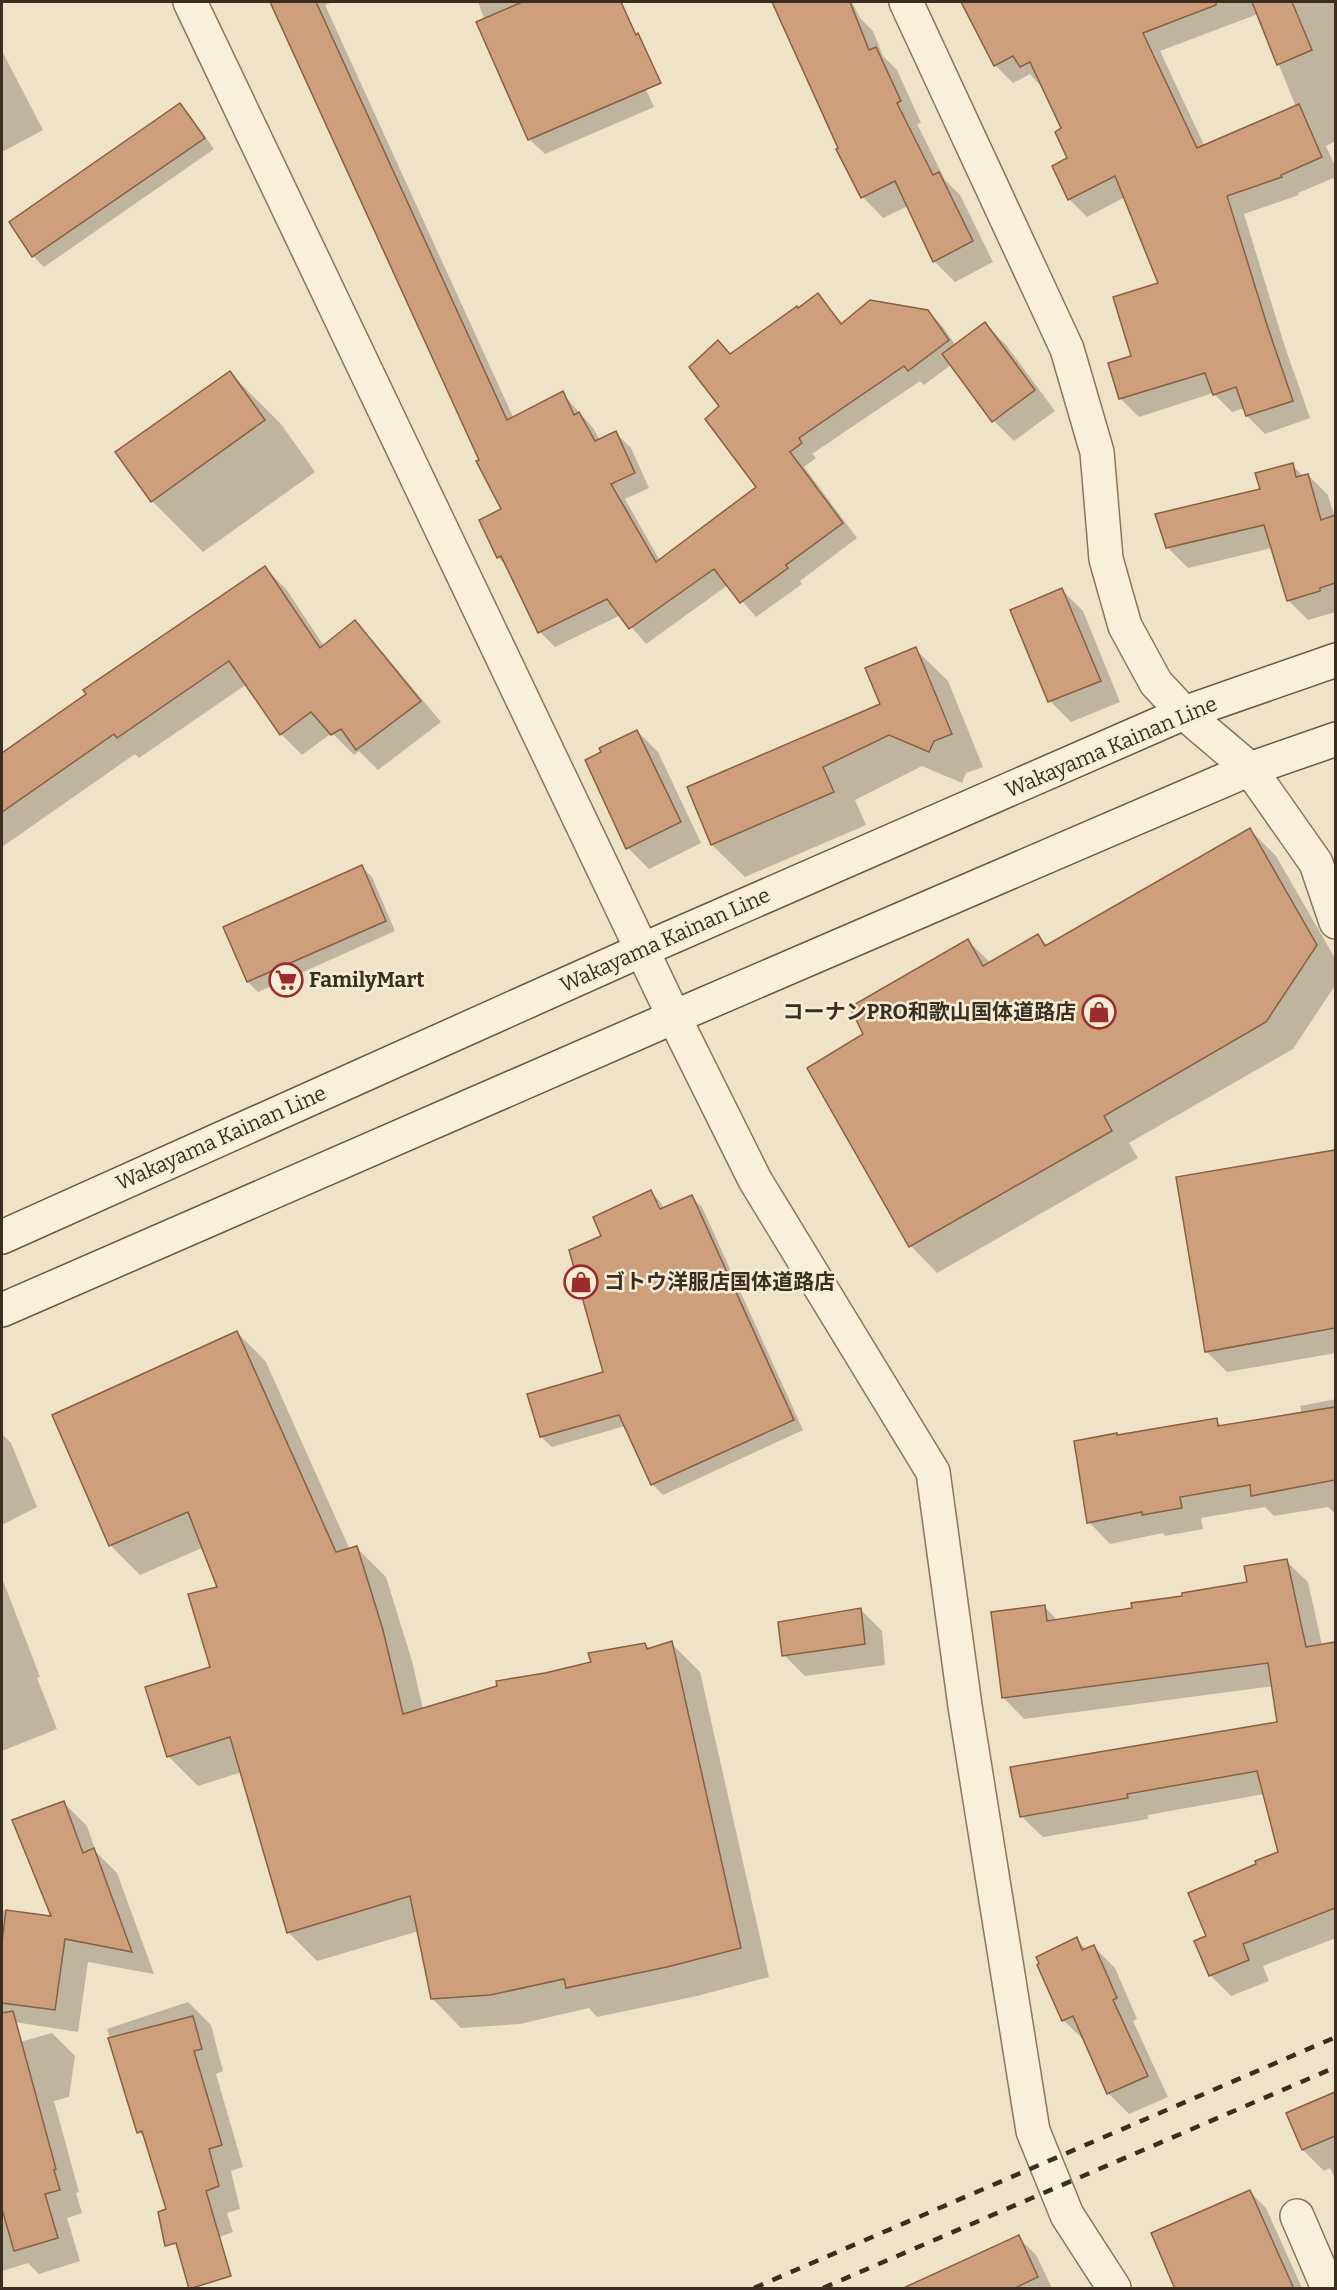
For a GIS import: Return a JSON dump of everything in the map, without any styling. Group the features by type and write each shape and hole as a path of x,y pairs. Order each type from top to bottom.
{"street":[{"path":"190,2 674,1017 755,1180 933,1472 965,1706 1033,2131 1067,2215 1114,2289"},
{"path":"906,2 1067,349 1097,452 1106,559 1125,626 1156,682 1184,713 1250,769 1316,863 1335,922"},
{"name":"Wakayama Kainan Line","path":"2,1237 642,950 1184,713 1335,660"},
{"path":"2,1310 1250,769 1335,739"},
{"path":"1297,2216 1328,2289"}],"building":[{"path":"270,2 316,2 507,420 563,391 574,415 579,412 595,441 616,431 635,473 611,484 656,562 756,487 705,419 719,406 689,367 718,340 730,354 818,293 841,324 870,300 928,310 949,340 908,371 904,366 799,438 802,443 790,452 843,523 786,565 788,568 740,603 714,569 629,629 607,599 538,633 501,556 497,558 479,520 501,509 476,461 479,460"},
{"path":"522,2 621,2 661,83 528,140 476,22"},
{"path":"772,2 850,2 869,50 876,47 901,101 897,103 933,175 939,172 973,241 933,262 895,181 861,198 836,149 838,148"},
{"path":"961,2 1216,2 1216,5 1143,33 1197,148 1299,104 1322,157 1281,175 1282,177 1227,196 1293,401 1246,416 1236,387 1213,395 1205,373 1119,399 1108,363 1131,356 1113,297 1158,283 1115,176 1068,200 1052,166 1067,158 1055,132 1061,128 1030,62 1020,67 1013,56 994,66"},
{"path":"1252,2 1292,2 1312,50 1277,65"},
{"path":"180,103 205,138 32,257 9,222"},
{"path":"985,322 1035,390 992,422 942,354"},
{"path":"230,371 265,420 151,502 115,452"},
{"path":"1293,463 1296,477 1308,474 1321,520 1335,515 1335,583 1320,588 1320,591 1287,601 1264,525 1166,548 1155,514 1260,489 1255,473"},
{"path":"265,566 320,648 355,620 421,701 356,750 341,729 331,735 311,712 280,735 229,661 117,738 114,734 2,812 2,753 86,694 83,690"},
{"path":"1062,588 1101,681 1048,702 1010,610"},
{"path":"916,647 952,734 934,741 929,752 889,735 823,767 834,792 711,845 687,787 880,704 865,668"},
{"path":"637,730 681,822 626,849 585,760 601,752 599,748"},
{"path":"1250,828 1317,945 1266,1022 1104,1116 1112,1131 909,1247 807,1068 863,1034 850,1007 968,939 983,966 1038,934 1045,946"},
{"path":"362,865 386,921 247,982 223,927"},
{"path":"1335,1150 1335,1328 1205,1352 1176,1177"},
{"path":"651,1190 660,1209 692,1195 794,1420 651,1485 619,1415 540,1437 527,1394 603,1372 569,1250 601,1236 593,1217"},
{"path":"237,1331 336,1552 357,1546 383,1630 403,1714 497,1686 496,1681 591,1662 588,1653 645,1643 647,1649 672,1641 741,1948 667,1967 566,1988 564,1979 490,1995 431,1999 410,1896 287,1933 230,1737 167,1757 145,1687 210,1667 188,1594 217,1587 188,1512 109,1546 52,1415"},
{"path":"1335,1407 1335,1480 1251,1496 1250,1485 1180,1497 1182,1508 1142,1515 1142,1512 1087,1523 1074,1441 1217,1418 1218,1426"},
{"path":"1287,1559 1306,1647 1335,1642 1335,1908 1243,1944 1249,1960 1209,1976 1194,1941 1206,1936 1188,1893 1278,1852 1257,1771 1127,1794 1128,1798 1020,1817 1010,1767 1277,1722 1268,1663 1002,1698 991,1612 1045,1605 1047,1621 1132,1608 1131,1603 1182,1596 1182,1593 1247,1582 1244,1566"},
{"path":"861,1608 865,1644 782,1656 778,1622"},
{"path":"64,1801 83,1853 94,1848 132,1952 65,1939 55,2010 2,2003 2,1942 6,1910 51,1916 12,1820"},
{"path":"1077,1937 1082,1950 1094,1945 1117,1998 1113,2000 1148,2076 1107,2094 1073,2016 1062,2021 1037,1965 1039,1963 1036,1957"},
{"path":"13,2011 60,2190 45,2194 58,2238 14,2251 2,2209 2,2013"},
{"path":"193,2016 202,2049 194,2051 222,2145 209,2149 219,2186 206,2191 231,2276 189,2289 176,2243 165,2246 158,2212 166,2209 142,2131 137,2133 108,2038"},
{"path":"1335,2092 1335,2136 1302,2150 1286,2113"},
{"path":"1250,2190 1294,2289 1175,2289 1151,2233"},
{"path":"1019,2235 1038,2277 1013,2289 901,2289"}],"railway":[{"path":"754,2288 1336,2037"},
{"path":"823,2288 1336,2067"}],"place":[{"name":"FamilyMart","path":"286,980"},
{"name":"コーナンPRO和歌山国体道路店","path":"1099,1012"},
{"name":"ゴトウ洋服店国体道路店","path":"581,1282"}]}
